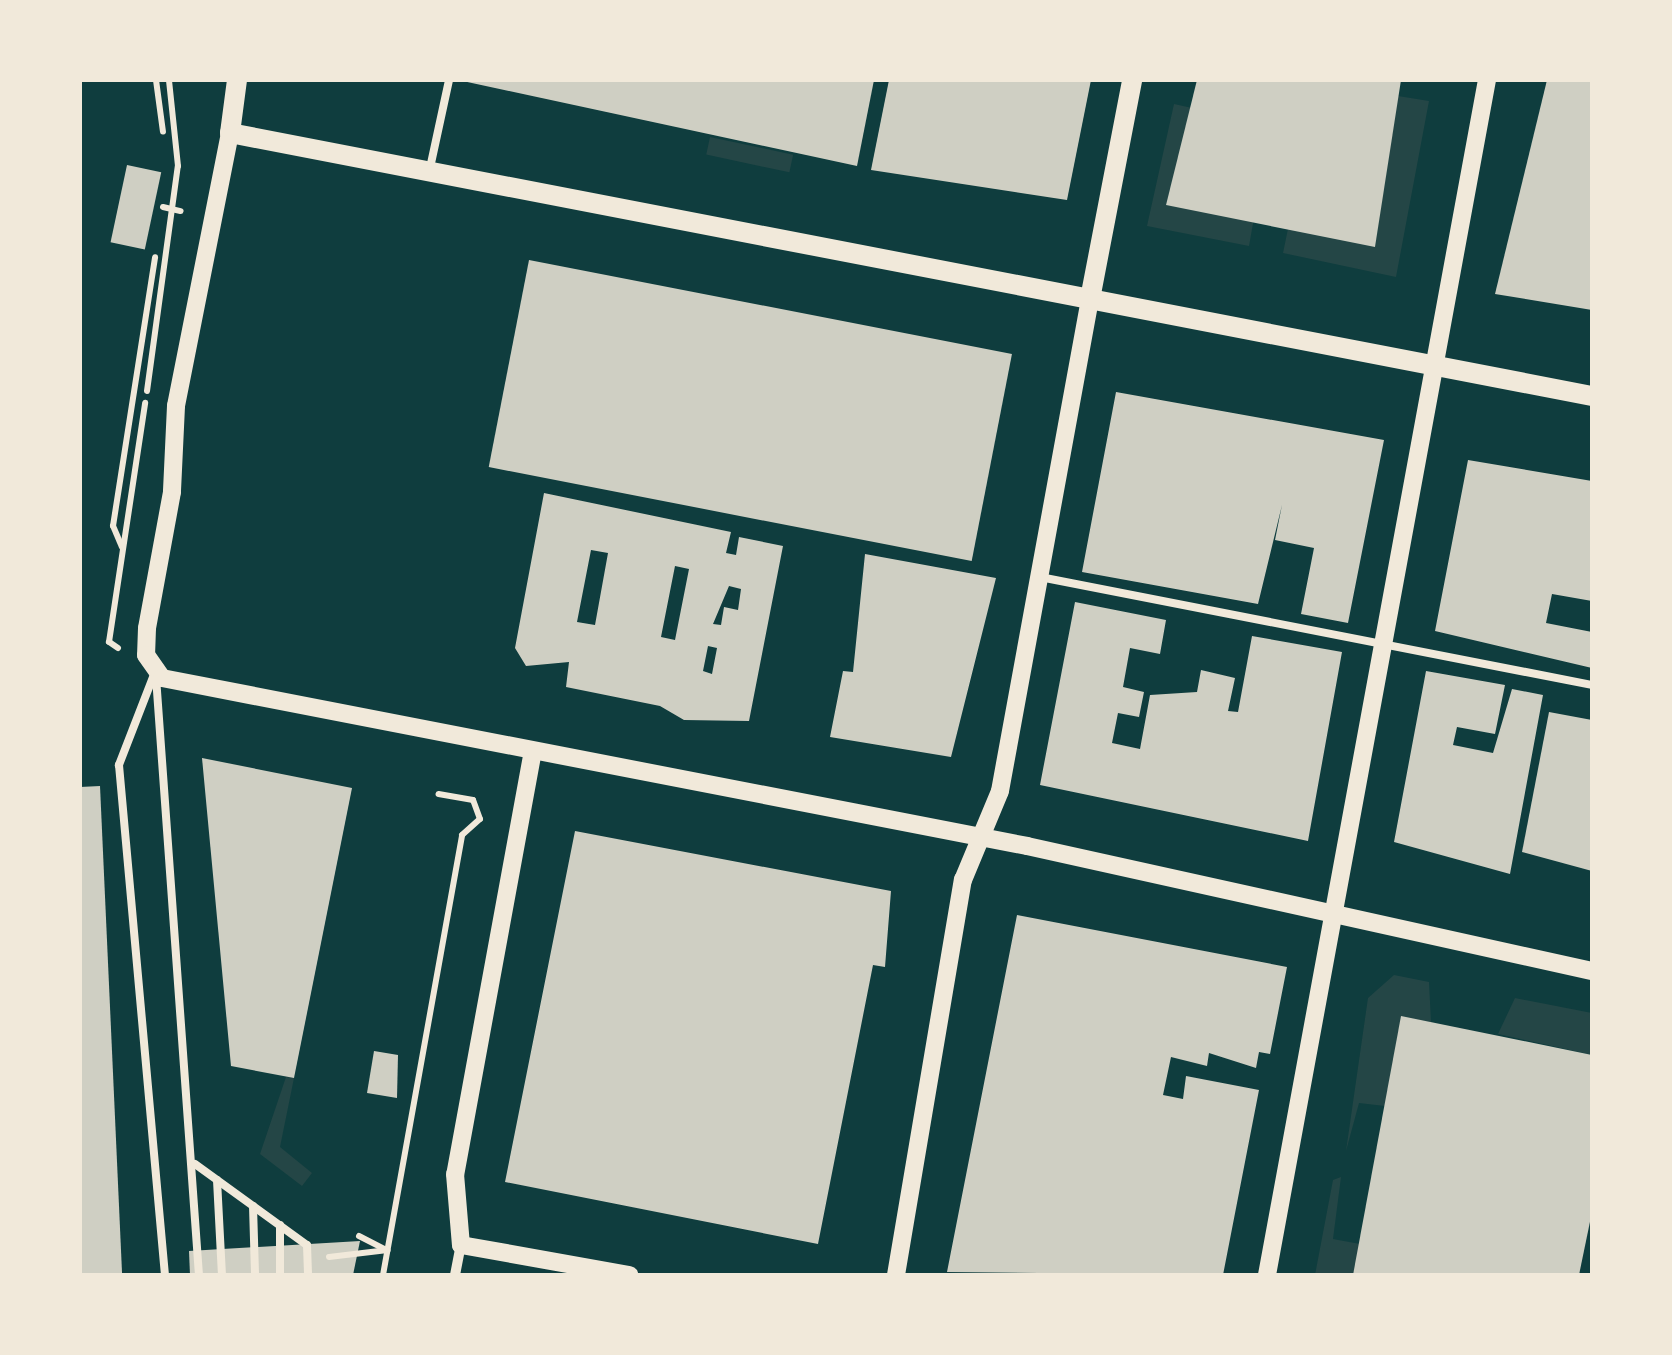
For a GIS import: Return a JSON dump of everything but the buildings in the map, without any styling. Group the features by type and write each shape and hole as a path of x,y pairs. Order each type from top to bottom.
{"main road":[{"path":"237,80 230,133 1592,396"},
{"path":"1090,300 1132,80"}],"street":[{"path":"1267,1275 1487,80"},
{"path":"230,133 176,406 147,628 155,672 532,756 984,838 1592,971"},
{"path":"896,1275 960,896 984,838 1040,577 1090,300"},
{"path":"455,1275 461,1244 455,1174 532,756"},
{"path":"461,1244 629,1275"}],"lane":[{"path":"429,171 449,80"},
{"path":"1040,577 1592,686"},
{"path":"155,672 195,1164 199,1275"},
{"path":"155,672 118,765 165,1275"},
{"path":"195,1164 307,1244 308,1275"},
{"path":"217,1180 222,1275"},
{"path":"253,1206 255,1275"},
{"path":"280,1225 280,1275"}],"path":[{"path":"156,80 163,132"},
{"path":"155,257 113,526 122,548 177,210 169,80"},
{"path":"162,206 177,210"},
{"path":"383,1275 462,835 480,819 473,800 451,791 438,794"},
{"path":"359,1236 388,1250"},
{"path":"357,1256 388,1250"}],"shaded area":[{"path":"1398,96 1429,101 1396,277 1283,253 1289,224 1375,246"},
{"path":"1174,104 1192,108 1166,205 1254,218 1249,246 1147,226"},
{"path":"710,137 793,155 789,172 706,155"},
{"path":"1394,975 1429,982 1431,1022 1401,1017 1385,1106 1359,1103 1346,1151 1368,998"},
{"path":"1515,998 1592,1013 1592,1055 1498,1034"},
{"path":"286,1077 294,1078 280,1147 312,1173 302,1186 260,1154"},
{"path":"1341,1177 1333,1239 1360,1244 1353,1275 1315,1275 1333,1180"}]}
